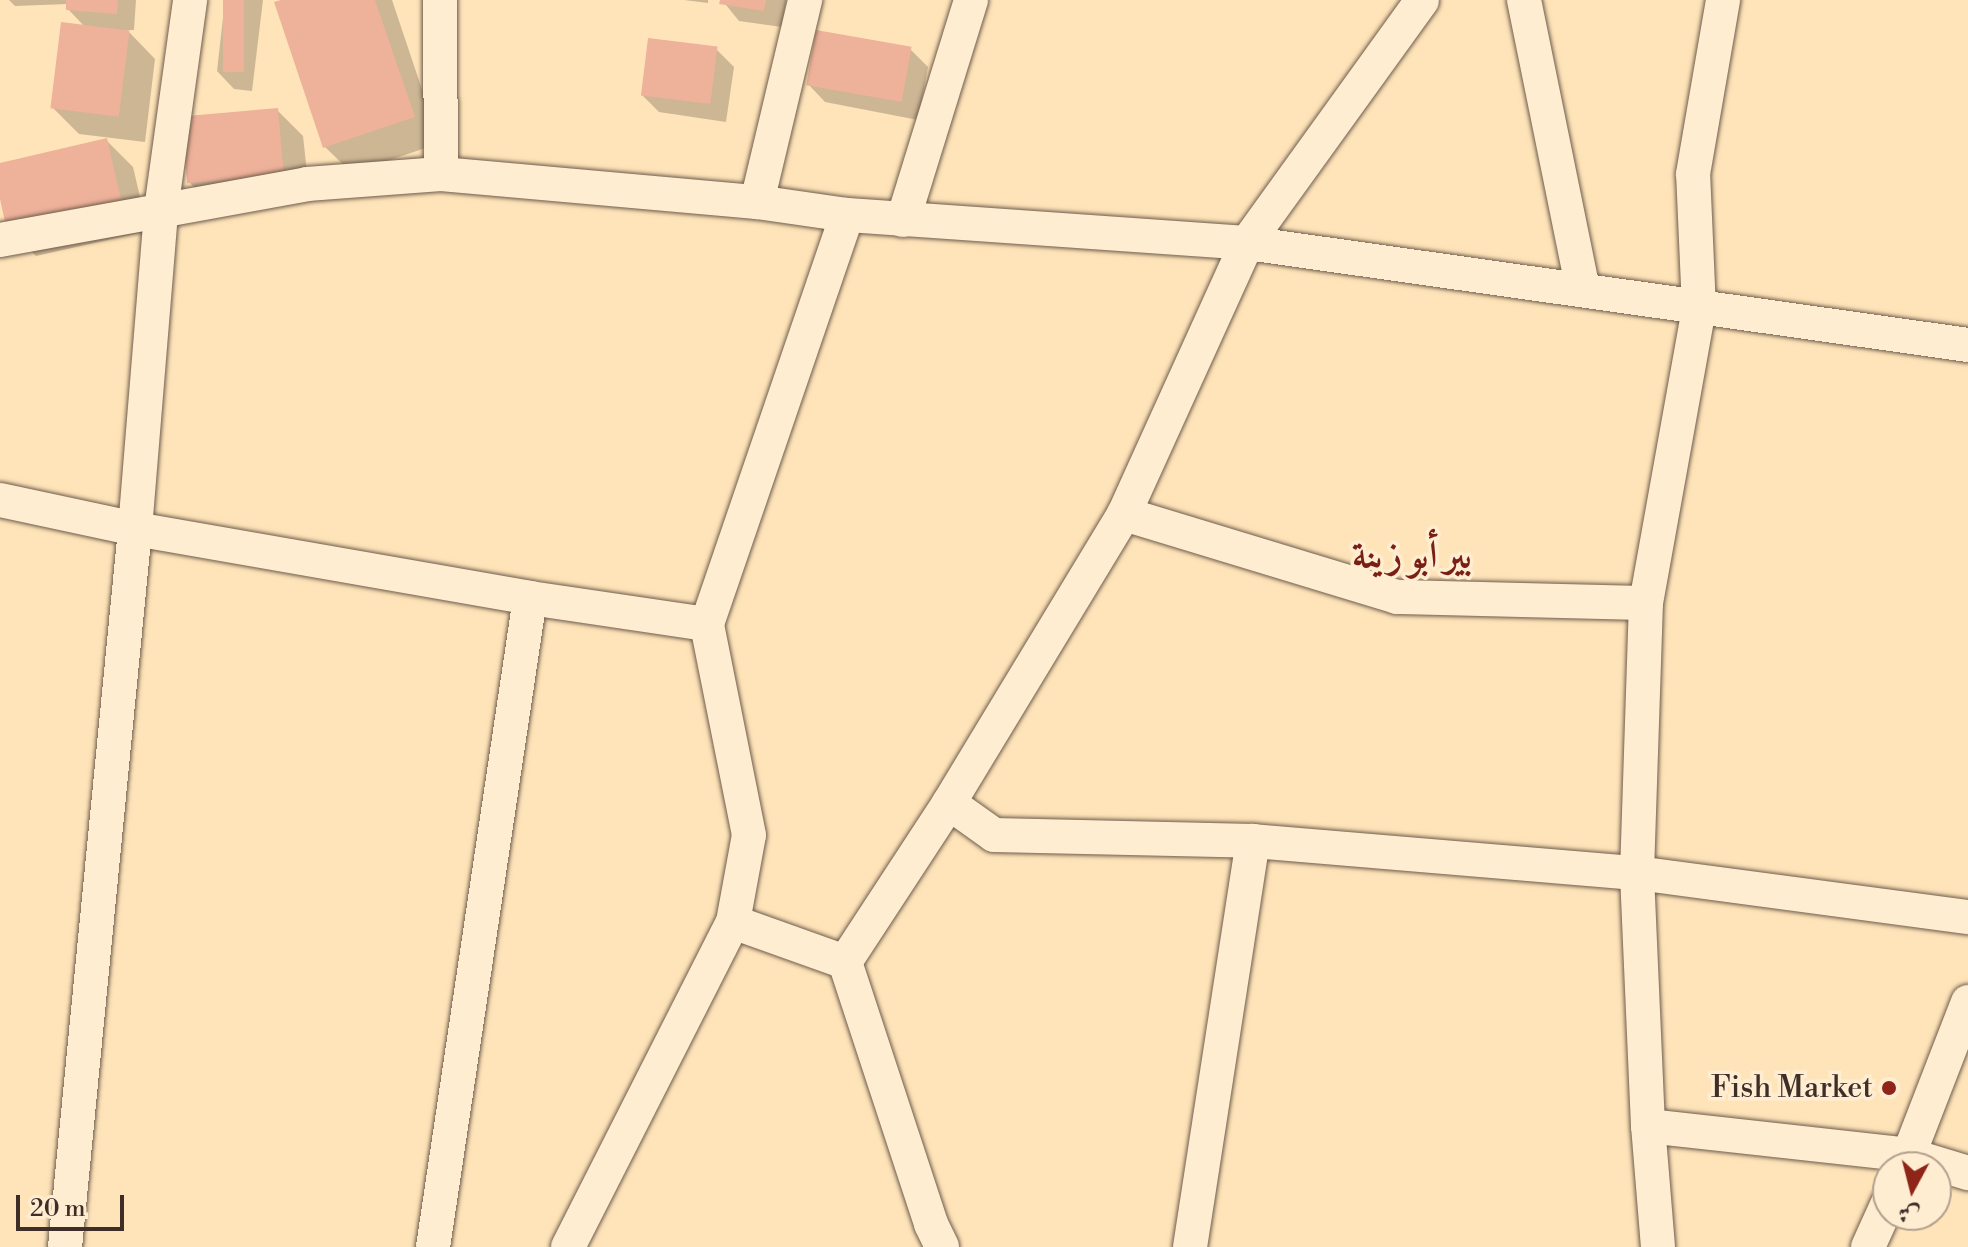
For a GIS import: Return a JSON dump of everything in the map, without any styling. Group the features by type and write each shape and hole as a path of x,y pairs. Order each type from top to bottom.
{"street":[{"path":"65,1247 135,529 161,210 190,0"},
{"path":"440,0 441,174"},
{"path":"757,202 805,0"},
{"path":"903,220 971,0"},
{"path":"845,962 949,803 1124,514 1247,243 1422,0"},
{"path":"1524,0 1583,289"},
{"path":"1658,1247 1648,1126 1637,873 1646,603 1699,309 1693,174 1723,0"},
{"path":"0,240 307,184 441,174 757,202 903,220 1247,243 1968,345"},
{"path":"568,1247 733,922 749,835 707,624 847,215"},
{"path":"0,500 135,529 530,598 707,624"},
{"path":"1124,514 1397,597 1646,603"},
{"path":"433,1247 530,598"},
{"path":"949,803 994,835 1253,841 1637,873 1968,917"},
{"path":"1190,1247 1253,841"},
{"path":"733,922 845,962"},
{"path":"845,962 931,1224 942,1247"},
{"path":"1911,1151 1968,1002"},
{"path":"1648,1126 1872,1156"}],"building":[{"path":"66,0 118,0 117,14 66,10"},
{"path":"223,0 244,0 244,72 223,72"},
{"path":"375,0 415,117 323,148 274,2"},
{"path":"720,0 766,0 764,11 719,4"},
{"path":"61,22 129,30 119,117 50,108"},
{"path":"816,30 912,47 902,102 806,85"},
{"path":"648,38 717,47 710,104 641,96"},
{"path":"278,108 284,175 187,183 181,116"},
{"path":"107,138 122,204 7,231 0,199 0,163"}],"place":[{"name":"Fish Market","path":"1889,1088"}],"district":[{"name":"بير أبو زينة","path":"1412,556"}]}
